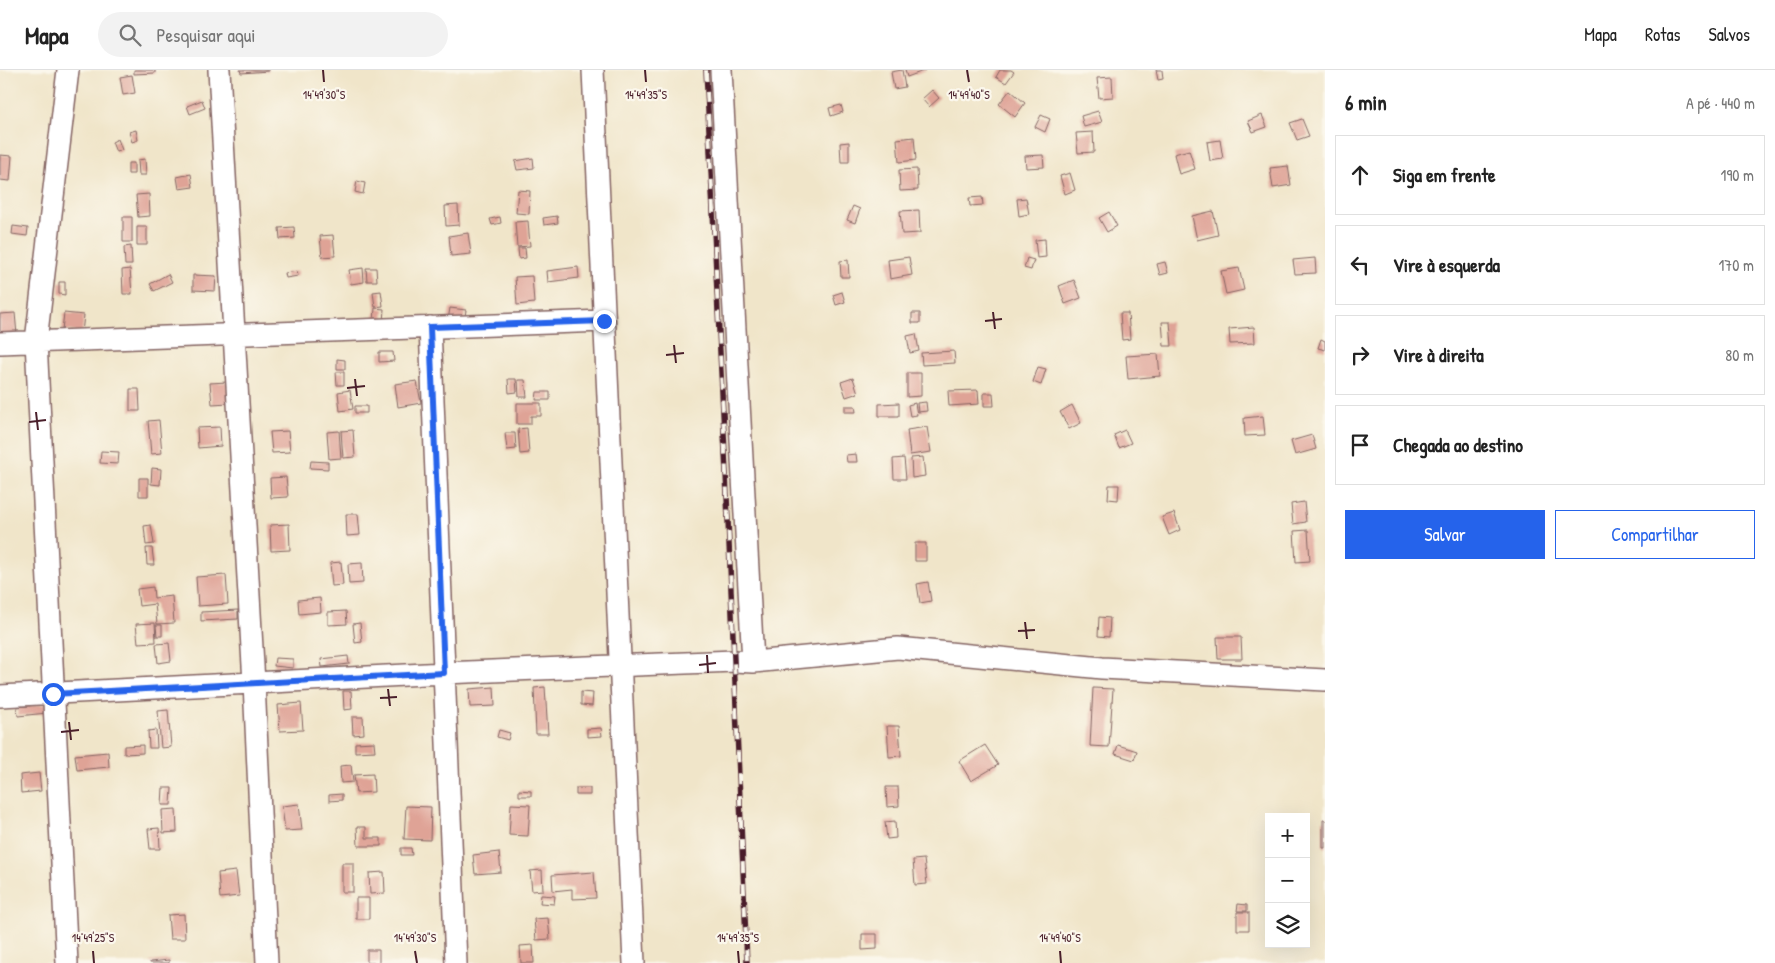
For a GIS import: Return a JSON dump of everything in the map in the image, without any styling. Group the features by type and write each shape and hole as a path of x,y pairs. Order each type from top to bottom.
{"street":[{"path":"66,963 36,341 68,70"},
{"path":"219,70 254,683 266,963"},
{"path":"593,70 634,963"},
{"path":"722,70 753,662"},
{"path":"0,342 604,321"},
{"path":"430,327 456,963"},
{"path":"0,696 621,665 753,662 898,648 1102,668 1325,680"}],"building":[{"path":"134,70 155,70 155,73 134,74"},
{"path":"240,70 269,70 269,71 241,73"},
{"path":"902,70 905,87 894,89 891,72"},
{"path":"905,70 926,70 907,77"},
{"path":"1000,70 1011,70 1014,72 1006,83 996,77"},
{"path":"1156,70 1162,70 1163,79 1158,80"},
{"path":"132,75 135,93 123,95 120,77"},
{"path":"1112,77 1113,97 1099,98 1097,78"},
{"path":"932,90 939,98 929,107 922,99"},
{"path":"1010,90 1025,103 1015,117 999,104"},
{"path":"202,100 205,108 190,114 187,106"},
{"path":"841,105 843,112 831,116 829,108"},
{"path":"1098,111 1102,122 1084,127 1081,116"},
{"path":"1041,115 1050,119 1045,132 1035,127"},
{"path":"1262,115 1267,127 1253,132 1248,121"},
{"path":"1302,119 1309,136 1297,140 1290,123"},
{"path":"136,130 138,140 132,142 129,132"},
{"path":"1093,132 1094,152 1078,153 1076,133"},
{"path":"914,137 916,160 899,162 897,139"},
{"path":"118,139 122,150 116,152 112,142"},
{"path":"1220,140 1223,159 1210,161 1207,142"},
{"path":"849,142 849,162 841,162 840,143"},
{"path":"1189,150 1195,169 1179,174 1174,154"},
{"path":"0,155 12,156 10,181 0,180"},
{"path":"1043,155 1044,167 1026,168 1025,156"},
{"path":"533,158 534,168 517,170 515,161"},
{"path":"145,159 146,175 139,175 138,160"},
{"path":"128,163 134,163 134,174 128,174"},
{"path":"1288,166 1291,185 1273,188 1270,168"},
{"path":"917,169 918,190 900,191 899,170"},
{"path":"1070,173 1075,190 1065,194 1060,176"},
{"path":"191,174 193,187 179,189 177,177"},
{"path":"357,181 365,183 363,194 355,192"},
{"path":"518,190 530,191 529,214 516,213"},
{"path":"149,194 150,216 138,217 136,195"},
{"path":"982,197 983,205 970,206 969,198"},
{"path":"1026,198 1029,214 1019,216 1017,199"},
{"path":"458,205 459,225 446,226 445,206"},
{"path":"853,206 860,209 855,223 847,220"},
{"path":"919,210 920,233 902,234 900,211"},
{"path":"1213,211 1218,235 1197,240 1192,216"},
{"path":"1109,212 1117,226 1107,232 1099,218"},
{"path":"557,216 558,223 544,225 543,218"},
{"path":"123,217 132,217 132,242 123,242"},
{"path":"500,217 501,223 492,225 490,219"},
{"path":"528,221 530,246 517,247 515,222"},
{"path":"13,226 28,228 27,236 12,234"},
{"path":"137,227 147,227 147,245 137,245"},
{"path":"294,227 295,238 280,239 279,228"},
{"path":"468,233 471,254 451,256 449,236"},
{"path":"333,235 335,256 322,257 320,236"},
{"path":"1045,239 1046,257 1037,258 1035,240"},
{"path":"131,246 132,265 125,265 124,247"},
{"path":"518,248 525,248 526,258 519,259"},
{"path":"909,257 912,275 890,279 888,260"},
{"path":"1027,258 1034,260 1031,270 1024,268"},
{"path":"1315,258 1316,273 1295,274 1293,260"},
{"path":"848,260 849,277 841,277 840,261"},
{"path":"1165,262 1168,273 1160,275 1157,264"},
{"path":"578,267 579,278 548,282 547,271"},
{"path":"363,268 364,282 351,284 349,270"},
{"path":"366,268 376,268 377,281 367,281"},
{"path":"1239,268 1244,290 1226,294 1221,271"},
{"path":"130,269 132,294 123,294 122,270"},
{"path":"297,271 298,276 286,278 285,273"},
{"path":"168,274 172,282 154,291 150,284"},
{"path":"193,275 216,276 215,291 193,290"},
{"path":"532,276 534,303 517,305 515,277"},
{"path":"1074,280 1081,298 1065,304 1059,286"},
{"path":"59,282 65,282 65,295 59,294"},
{"path":"381,291 383,306 375,307 373,292"},
{"path":"842,292 845,302 836,305 833,295"},
{"path":"375,308 384,309 383,322 374,321"},
{"path":"450,308 466,310 463,329 447,327"},
{"path":"15,313 17,335 0,336 0,314"},
{"path":"64,313 84,315 82,333 62,330"},
{"path":"912,313 920,313 920,323 912,323"},
{"path":"1120,313 1128,313 1130,339 1122,340"},
{"path":"1162,322 1170,322 1172,346 1164,346"},
{"path":"1254,327 1255,343 1230,344 1229,329"},
{"path":"916,334 919,351 910,353 907,336"},
{"path":"1321,339 1325,341 1325,350 1318,348"},
{"path":"954,351 955,363 922,365 921,353"},
{"path":"379,352 393,352 394,361 379,362"},
{"path":"1158,354 1160,376 1128,379 1126,356"},
{"path":"337,359 345,360 345,369 337,369"},
{"path":"1038,367 1046,369 1041,385 1033,382"},
{"path":"336,372 344,372 344,385 337,385"},
{"path":"907,373 921,373 921,396 907,397"},
{"path":"853,378 858,393 846,397 841,382"},
{"path":"508,379 516,379 517,392 509,393"},
{"path":"518,380 525,380 527,397 519,397"},
{"path":"417,381 421,403 398,407 395,384"},
{"path":"227,382 229,403 212,404 210,383"},
{"path":"130,389 139,389 140,411 130,411"},
{"path":"350,390 353,409 340,411 338,392"},
{"path":"978,390 979,404 949,406 948,391"},
{"path":"537,392 550,392 550,400 536,400"},
{"path":"984,393 993,393 994,406 984,406"},
{"path":"926,402 927,411 918,412 917,403"},
{"path":"517,403 541,403 541,416 531,416 531,424 517,424"},
{"path":"899,403 899,416 879,416 879,404"},
{"path":"915,403 917,415 910,416 908,405"},
{"path":"1072,405 1081,423 1069,429 1060,412"},
{"path":"355,406 367,406 367,413 355,413"},
{"path":"845,406 855,406 856,412 845,412"},
{"path":"1263,416 1265,435 1245,436 1244,418"},
{"path":"159,420 162,453 151,454 148,421"},
{"path":"220,427 221,446 198,448 197,428"},
{"path":"927,427 931,452 910,455 907,430"},
{"path":"527,428 529,453 520,454 518,429"},
{"path":"353,430 355,457 343,458 341,431"},
{"path":"1125,430 1131,443 1119,448 1114,435"},
{"path":"288,431 290,452 272,453 270,432"},
{"path":"339,431 341,458 329,459 327,432"},
{"path":"505,433 515,433 516,449 507,450"},
{"path":"1312,435 1316,449 1295,455 1291,441"},
{"path":"101,451 119,452 118,464 100,463"},
{"path":"856,454 857,462 847,462 846,455"},
{"path":"923,457 925,476 912,478 911,458"},
{"path":"904,458 906,479 894,479 893,459"},
{"path":"311,461 328,462 328,469 310,468"},
{"path":"152,468 161,469 160,485 151,484"},
{"path":"286,477 288,497 271,498 270,478"},
{"path":"139,478 148,478 148,496 139,496"},
{"path":"1109,485 1119,485 1118,500 1108,499"},
{"path":"1304,502 1306,522 1293,524 1291,504"},
{"path":"1174,513 1180,530 1169,535 1162,517"},
{"path":"346,514 358,514 360,535 347,536"},
{"path":"289,524 290,550 271,551 270,525"},
{"path":"151,525 154,544 146,545 144,526"},
{"path":"1308,530 1310,561 1296,562 1294,531"},
{"path":"915,543 926,543 926,561 915,561"},
{"path":"146,548 152,548 154,565 147,565"},
{"path":"341,562 343,585 332,586 330,563"},
{"path":"362,563 363,583 349,584 348,564"},
{"path":"226,575 228,604 198,606 196,577"},
{"path":"928,582 931,601 920,603 917,584"},
{"path":"153,587 154,598 172,596 174,623 157,624 155,604 139,606 137,589"},
{"path":"320,598 321,612 299,614 298,600"},
{"path":"238,610 238,619 201,621 201,612"},
{"path":"346,611 347,624 328,625 328,612"},
{"path":"1099,617 1110,618 1109,637 1098,636"},
{"path":"155,623 156,642 138,643 136,624"},
{"path":"360,623 362,642 355,643 353,624"},
{"path":"156,625 162,625 162,636 157,636"},
{"path":"1217,637 1241,637 1242,659 1218,659"},
{"path":"169,643 171,661 158,663 156,644"},
{"path":"348,656 349,664 322,667 321,659"},
{"path":"275,658 293,659 293,668 274,666"},
{"path":"494,687 495,706 470,707 469,689"},
{"path":"545,687 548,734 536,734 534,688"},
{"path":"1093,688 1113,689 1109,747 1090,746"},
{"path":"343,691 351,691 352,709 344,710"},
{"path":"581,692 593,693 592,706 581,705"},
{"path":"301,703 303,730 280,731 278,705"},
{"path":"46,704 47,713 18,716 17,707"},
{"path":"168,710 171,747 161,748 158,711"},
{"path":"352,717 363,717 364,734 353,735"},
{"path":"887,726 899,726 901,756 889,757"},
{"path":"601,728 602,736 587,737 587,729"},
{"path":"156,730 157,748 149,748 148,731"},
{"path":"499,730 510,733 508,740 497,737"},
{"path":"374,742 375,751 355,752 355,743"},
{"path":"143,745 143,753 124,754 124,746"},
{"path":"985,745 998,765 971,781 959,761"},
{"path":"1118,745 1137,751 1134,760 1115,754"},
{"path":"108,752 109,767 77,770 75,755"},
{"path":"351,765 353,782 341,783 340,766"},
{"path":"39,773 41,791 21,793 20,775"},
{"path":"373,774 374,792 356,793 354,775"},
{"path":"886,787 898,787 899,806 887,807"},
{"path":"163,788 172,788 171,805 162,805"},
{"path":"576,788 590,788 590,795 576,795"},
{"path":"519,790 531,791 531,796 519,796"},
{"path":"342,794 342,800 329,801 329,795"},
{"path":"299,804 302,830 285,831 282,806"},
{"path":"511,804 530,805 528,836 509,835"},
{"path":"406,806 431,807 430,840 404,839"},
{"path":"176,809 177,832 163,833 162,810"},
{"path":"1323,820 1325,820 1325,848 1323,848"},
{"path":"895,821 896,838 887,839 885,822"},
{"path":"357,827 366,827 366,838 381,838 381,846 358,846"},
{"path":"159,828 160,849 150,849 148,829"},
{"path":"401,848 411,848 412,855 401,855"},
{"path":"499,852 501,872 475,874 473,855"},
{"path":"924,859 927,884 915,885 913,860"},
{"path":"342,863 353,863 353,892 342,892"},
{"path":"542,870 543,890 532,891 530,871"},
{"path":"236,871 239,896 220,898 218,873"},
{"path":"384,872 385,893 370,894 369,873"},
{"path":"594,872 596,898 572,899 572,889 553,891 552,875"},
{"path":"541,895 555,896 554,904 540,903"},
{"path":"356,898 369,898 369,919 356,919"},
{"path":"1238,904 1247,905 1247,911 1237,911"},
{"path":"1237,912 1249,912 1249,930 1237,930"},
{"path":"184,914 185,939 170,939 168,915"},
{"path":"548,918 550,939 536,940 534,919"},
{"path":"862,934 877,934 877,949 862,950"},
{"path":"533,945 534,963 521,963 520,946"},
{"path":"367,950 379,950 379,963 367,963"},
{"path":"169,960 169,963 150,963 150,962"}],"railway":[{"path":"706,70 747,963"}],"route":[{"path":"53,694 444,673 430,327 604,321"}]}
